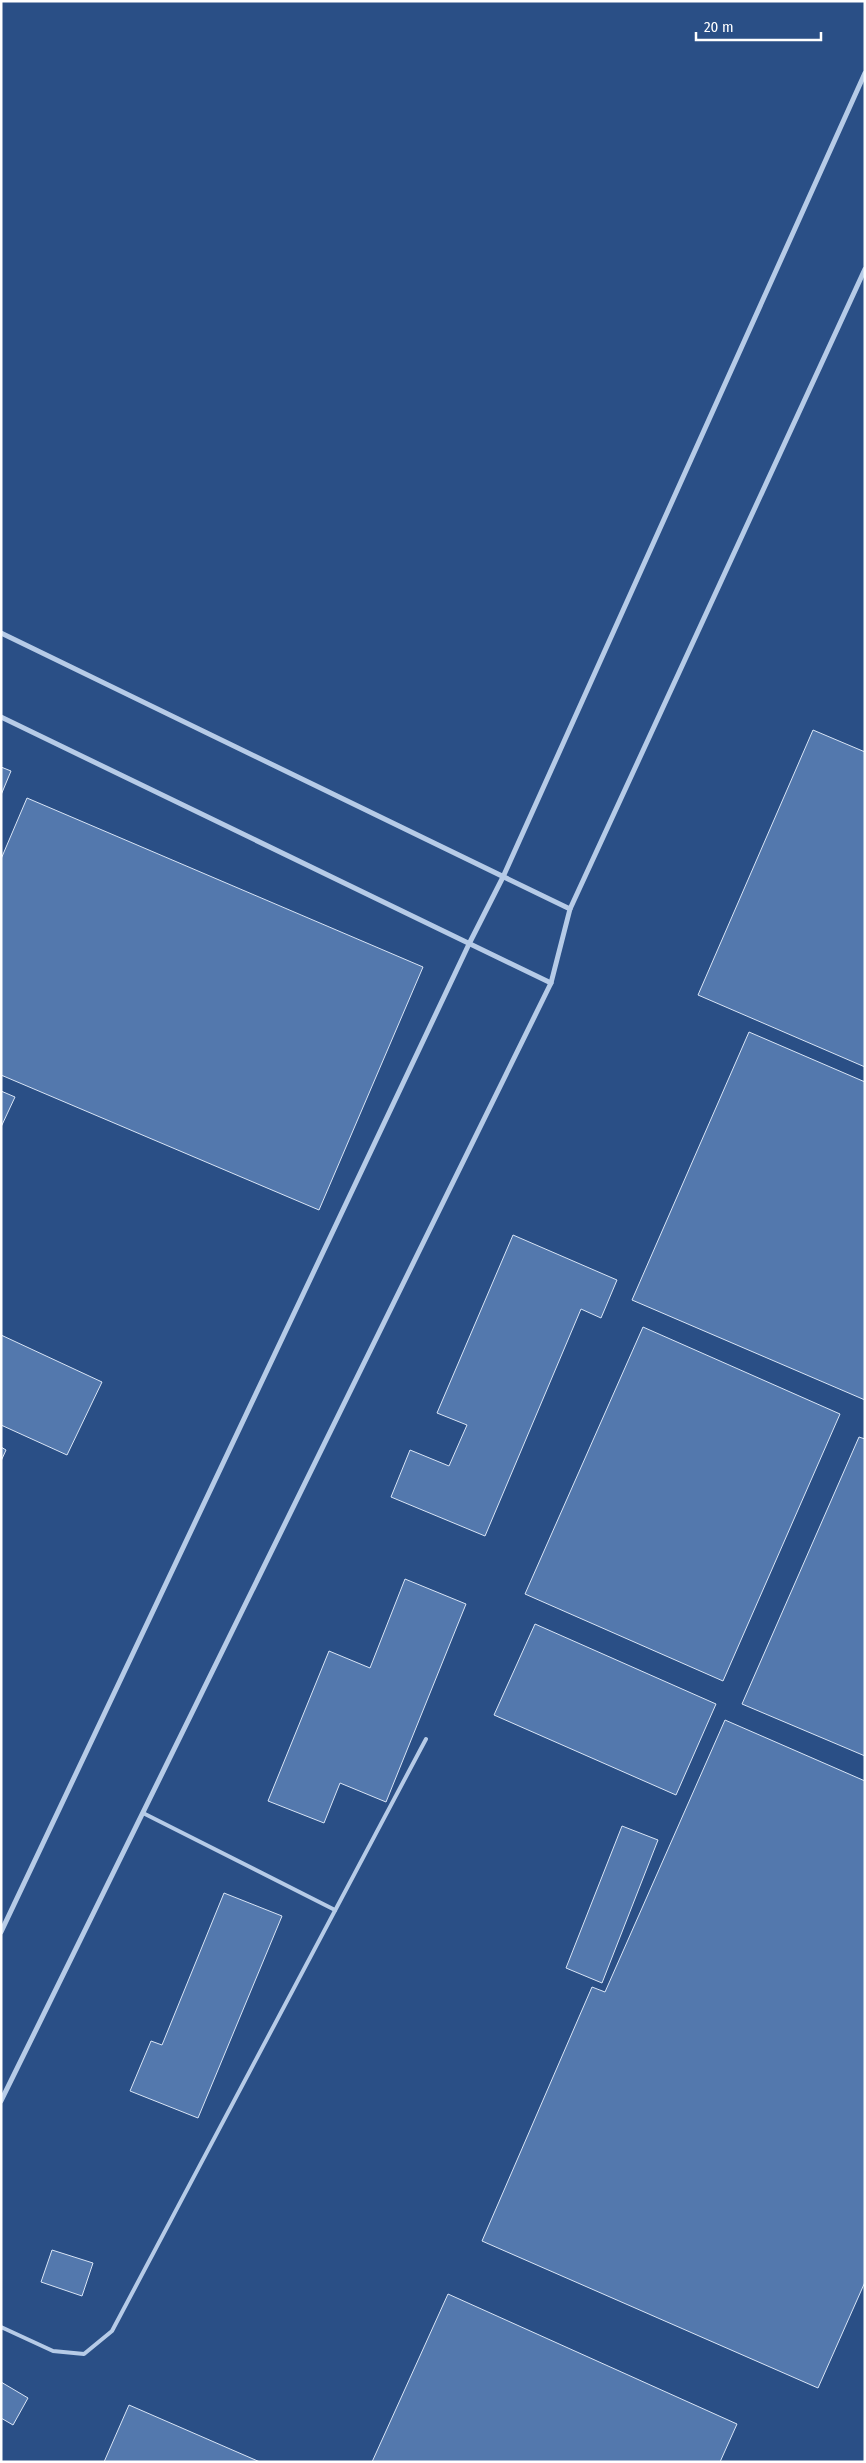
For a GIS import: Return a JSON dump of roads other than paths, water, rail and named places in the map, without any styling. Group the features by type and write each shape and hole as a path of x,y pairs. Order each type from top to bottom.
{"street":[{"path":"1,1932 502,877 865,72"},
{"path":"1,2101 551,983 570,910 865,270"},
{"path":"1,633 570,910"},
{"path":"1,717 551,983"}],"lane":[{"path":"1,2327 53,2350 84,2354 112,2331 426,1740"},
{"path":"143,1813 335,1910"}]}
